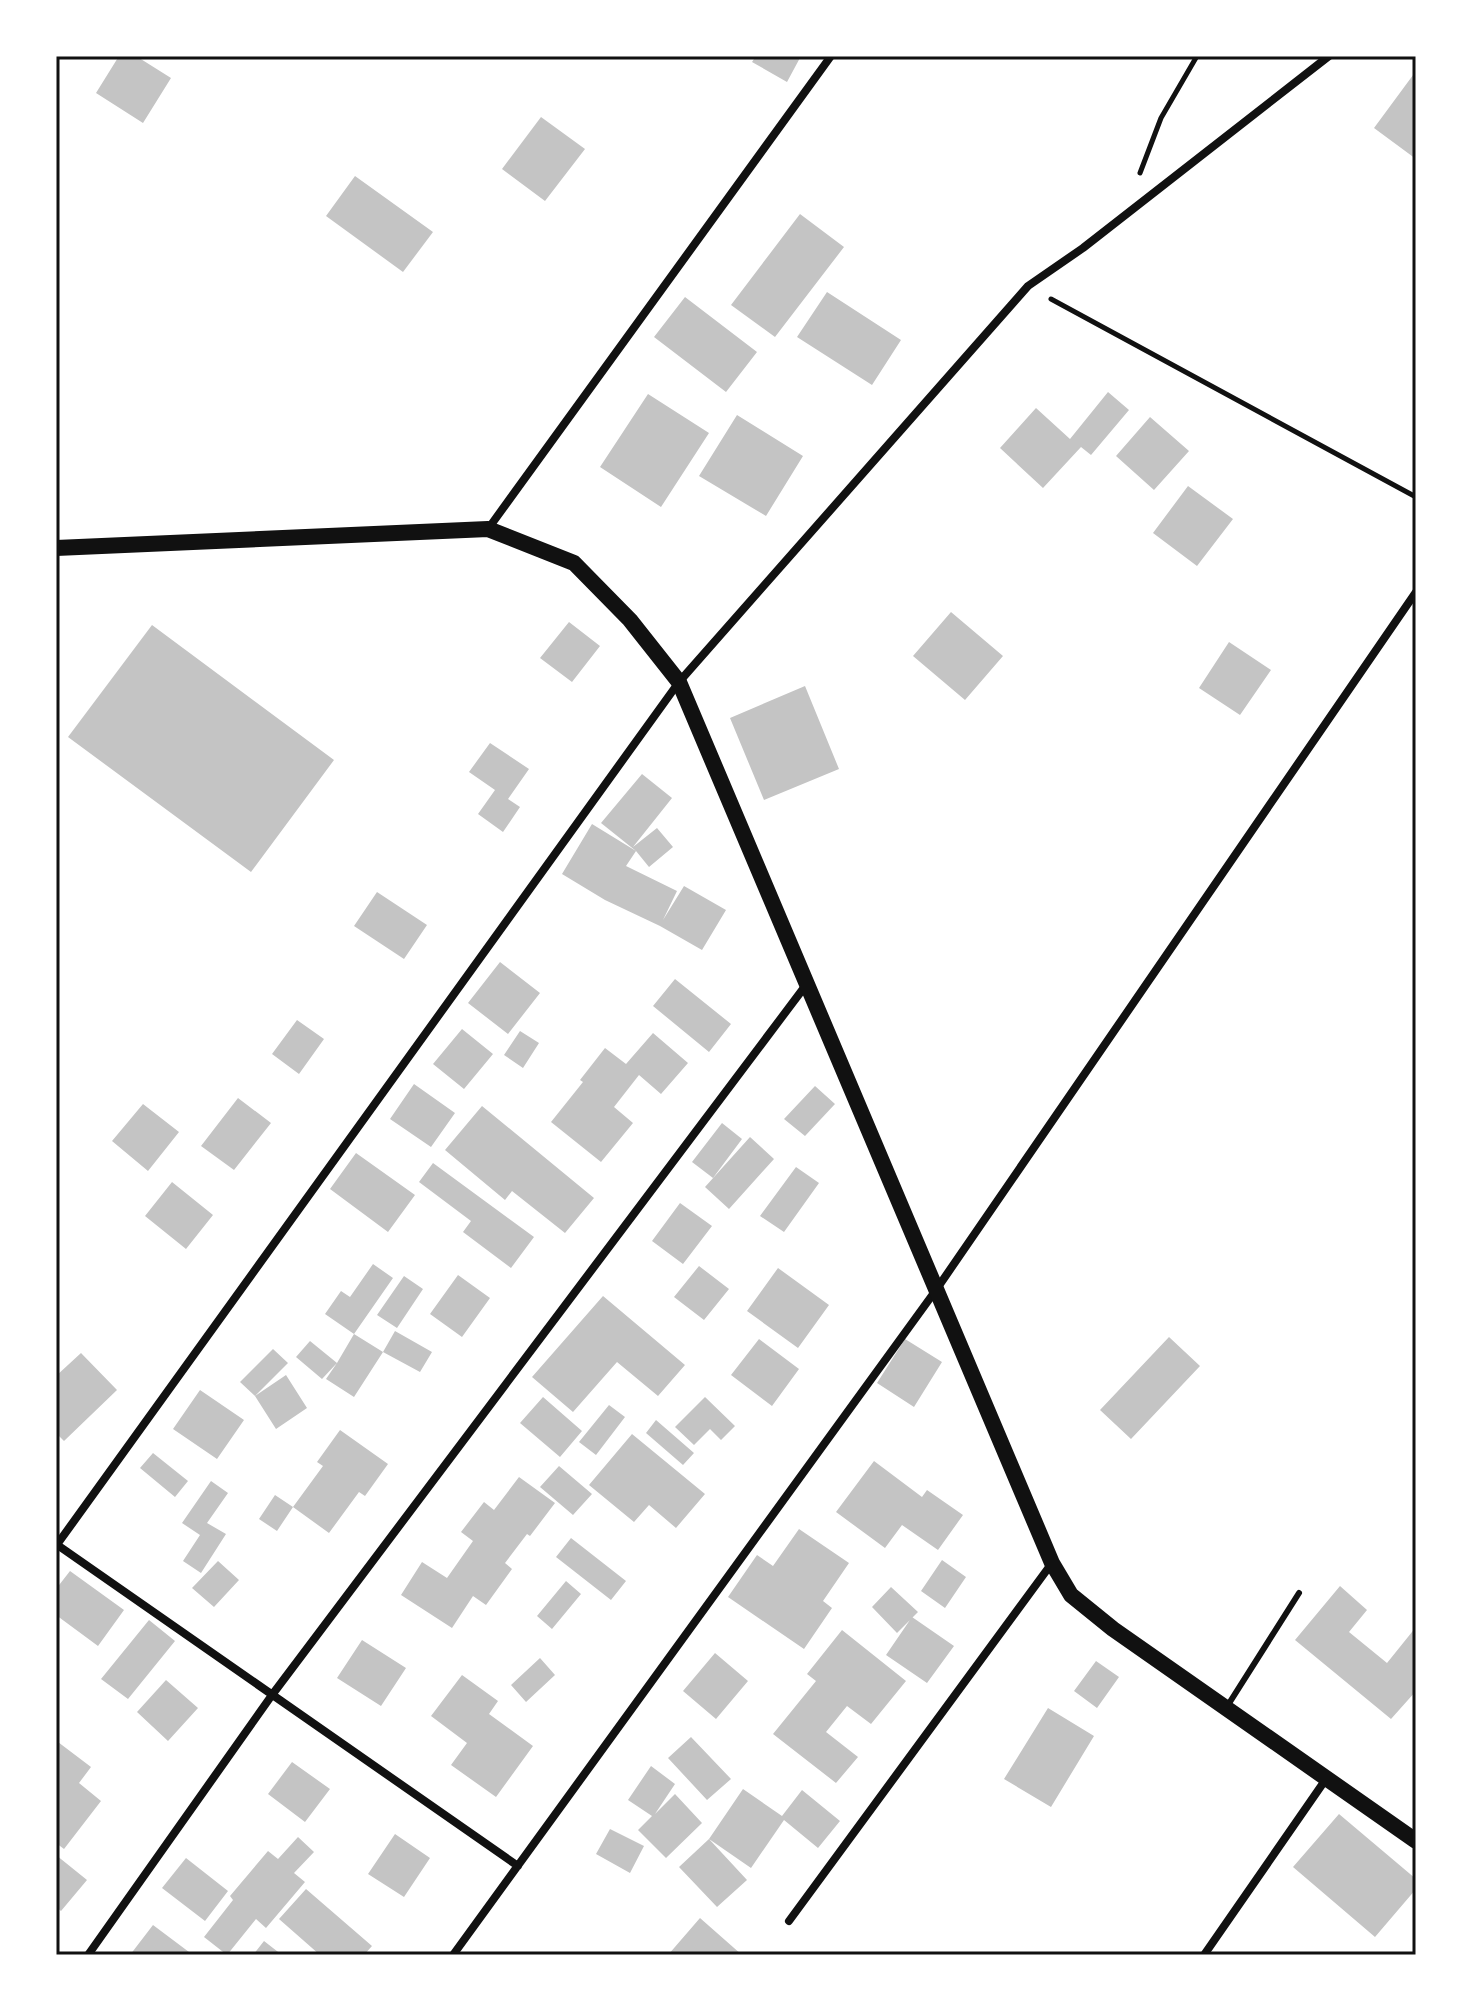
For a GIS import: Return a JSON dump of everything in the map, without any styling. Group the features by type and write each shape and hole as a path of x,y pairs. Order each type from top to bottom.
{"main road":[{"path":"56,548 488,529 574,563 630,620 679,682 1052,1563 1071,1595 1113,1629 1416,1841"}],"street":[{"path":"488,529 831,56"},
{"path":"518,1866 56,1545 679,682 1028,286 1329,56"},
{"path":"453,1955 936,1290 1416,592"},
{"path":"88,1955 272,1695 807,984"},
{"path":"789,1921 1052,1563"},
{"path":"1204,1955 1326,1778"}],"lane":[{"path":"1226,1708 1299,1593"}],"path":[{"path":"1132,209 1141,165 1161,118 1197,56"},
{"path":"1028,286 1416,497"}],"building":[{"path":"119,56 136,56 171,78 143,123 96,93"},
{"path":"756,56 801,56 787,82 752,62"},
{"path":"1416,71 1416,159 1374,128"},
{"path":"541,117 585,149 545,201 502,169"},
{"path":"355,176 433,232 403,272 326,216"},
{"path":"800,214 844,247 775,337 731,305"},
{"path":"827,292 901,340 872,385 797,337"},
{"path":"685,297 757,352 726,392 654,337"},
{"path":"1108,392 1129,410 1091,455 1081,447 1043,488 1000,448 1036,408 1070,439"},
{"path":"648,394 709,433 661,507 600,467"},
{"path":"737,415 803,456 766,516 699,476"},
{"path":"1150,417 1189,451 1154,490 1116,456"},
{"path":"1188,486 1233,519 1197,566 1153,533"},
{"path":"951,612 1003,656 965,700 913,656"},
{"path":"569,622 600,646 572,682 540,658"},
{"path":"152,625 334,760 251,872 68,737"},
{"path":"1229,642 1271,670 1240,715 1199,688"},
{"path":"805,686 839,769 764,800 730,718"},
{"path":"490,743 529,769 508,799 520,807 503,832 478,814 495,790 469,772"},
{"path":"642,774 672,798 633,847 657,828 673,847 649,867 636,851 601,823"},
{"path":"592,824 636,851 626,866 677,891 663,920 684,886 726,910 702,950 562,874"},
{"path":"377,892 427,925 404,959 354,926"},
{"path":"500,962 540,993 508,1034 468,1003"},
{"path":"675,979 731,1024 709,1052 653,1006"},
{"path":"297,1020 324,1039 299,1074 272,1054"},
{"path":"462,1029 493,1054 464,1089 433,1064"},
{"path":"520,1031 539,1043 523,1068 504,1055"},
{"path":"653,1033 688,1063 661,1094 639,1075 614,1107 633,1123 601,1162 551,1122 605,1048 626,1064"},
{"path":"414,1084 455,1113 431,1147 390,1119"},
{"path":"815,1086 835,1104 805,1136 784,1119"},
{"path":"238,1098 271,1123 234,1170 201,1146"},
{"path":"143,1104 179,1132 148,1171 112,1141"},
{"path":"482,1106 594,1198 565,1233 512,1191 505,1200 445,1150"},
{"path":"722,1123 742,1139 713,1178 692,1162"},
{"path":"750,1137 774,1159 729,1209 705,1187"},
{"path":"356,1153 415,1195 388,1232 330,1189"},
{"path":"433,1163 534,1237 511,1268 463,1232 471,1221 419,1182"},
{"path":"796,1167 819,1183 784,1232 760,1216"},
{"path":"172,1182 213,1215 186,1249 145,1216"},
{"path":"680,1203 712,1226 683,1264 652,1241"},
{"path":"373,1264 393,1278 354,1334 325,1314 341,1291 350,1297"},
{"path":"699,1266 729,1289 704,1320 674,1297"},
{"path":"778,1268 829,1305 798,1348 747,1311"},
{"path":"458,1275 490,1298 462,1337 430,1314"},
{"path":"404,1276 423,1289 397,1328 377,1315"},
{"path":"603,1296 685,1365 658,1396 617,1362 573,1412 532,1377"},
{"path":"395,1331 432,1352 420,1372 383,1352"},
{"path":"354,1334 383,1352 354,1397 326,1379"},
{"path":"1169,1337 1200,1366 1131,1439 1100,1410"},
{"path":"759,1339 799,1369 772,1406 731,1375"},
{"path":"905,1339 942,1362 914,1407 877,1383"},
{"path":"310,1341 337,1363 322,1379 296,1357"},
{"path":"273,1349 288,1363 255,1396 240,1382"},
{"path":"81,1353 117,1390 64,1441 56,1433 56,1376"},
{"path":"286,1375 307,1408 276,1429 255,1396"},
{"path":"200,1390 244,1420 217,1459 173,1429"},
{"path":"543,1397 582,1431 560,1457 520,1423"},
{"path":"705,1397 735,1426 721,1440 710,1429 694,1445 675,1427"},
{"path":"609,1405 625,1417 596,1455 579,1442"},
{"path":"656,1420 694,1453 683,1465 646,1433"},
{"path":"340,1430 388,1464 365,1496 359,1492 329,1533 293,1507 323,1466 317,1462"},
{"path":"632,1434 705,1494 676,1528 649,1505 634,1522 589,1485"},
{"path":"153,1453 188,1481 175,1497 140,1468"},
{"path":"874,1461 922,1497 927,1490 963,1515 938,1550 902,1525 885,1548 836,1512"},
{"path":"559,1466 592,1494 573,1515 540,1487"},
{"path":"519,1477 555,1503 505,1563 512,1569 486,1605 473,1596 452,1628 401,1595 422,1562 447,1578 473,1541 461,1532 484,1502 494,1510"},
{"path":"211,1481 228,1493 207,1523 226,1534 201,1573 183,1561 200,1535 182,1523"},
{"path":"275,1495 293,1507 277,1531 259,1519"},
{"path":"799,1529 849,1563 823,1601 832,1608 804,1649 728,1597 757,1555 773,1566"},
{"path":"571,1538 626,1581 611,1600 556,1557"},
{"path":"942,1560 966,1577 945,1608 921,1591"},
{"path":"218,1561 239,1580 214,1607 192,1588"},
{"path":"70,1571 124,1610 98,1646 56,1615 56,1589"},
{"path":"566,1581 581,1594 552,1629 537,1616"},
{"path":"1340,1586 1367,1610 1349,1632 1387,1663 1416,1627 1416,1691 1391,1719 1295,1640"},
{"path":"891,1587 918,1612 897,1633 872,1607"},
{"path":"912,1617 954,1646 927,1683 886,1655"},
{"path":"149,1620 175,1641 128,1699 101,1679"},
{"path":"842,1630 906,1681 871,1724 847,1706 826,1732 858,1757 836,1783 773,1734 816,1681 807,1674"},
{"path":"362,1640 406,1668 381,1706 337,1678"},
{"path":"715,1653 748,1681 716,1719 683,1691"},
{"path":"540,1658 555,1675 526,1702 511,1685"},
{"path":"1096,1661 1119,1677 1097,1708 1074,1691"},
{"path":"462,1675 498,1701 489,1714 533,1746 496,1797 451,1765 467,1743 431,1716"},
{"path":"166,1680 198,1708 168,1741 137,1712"},
{"path":"1048,1708 1094,1736 1051,1807 1004,1779"},
{"path":"691,1737 731,1779 707,1800 668,1758"},
{"path":"58,1742 91,1767 79,1783 101,1801 64,1849 56,1843"},
{"path":"292,1762 330,1789 305,1822 268,1794"},
{"path":"651,1766 675,1784 655,1814 675,1794 702,1823 666,1858 638,1830 652,1816 628,1800"},
{"path":"743,1789 782,1816 802,1790 840,1821 818,1848 784,1820 751,1868 709,1839"},
{"path":"1339,1814 1416,1879 1416,1889 1375,1937 1293,1867"},
{"path":"610,1829 644,1846 630,1873 596,1854"},
{"path":"395,1834 430,1858 404,1897 368,1874"},
{"path":"298,1837 314,1852 294,1873 305,1882 266,1928 256,1919 227,1955 204,1937 233,1900 230,1896 268,1851 278,1859"},
{"path":"709,1839 747,1880 717,1907 679,1867"},
{"path":"56,1855 87,1880 61,1911 56,1907"},
{"path":"186,1858 228,1891 205,1921 162,1888"},
{"path":"306,1889 372,1946 364,1955 320,1955 279,1919"},
{"path":"700,1918 742,1955 668,1955"},
{"path":"153,1925 193,1955 130,1955"},
{"path":"264,1941 282,1955 253,1955"}]}
